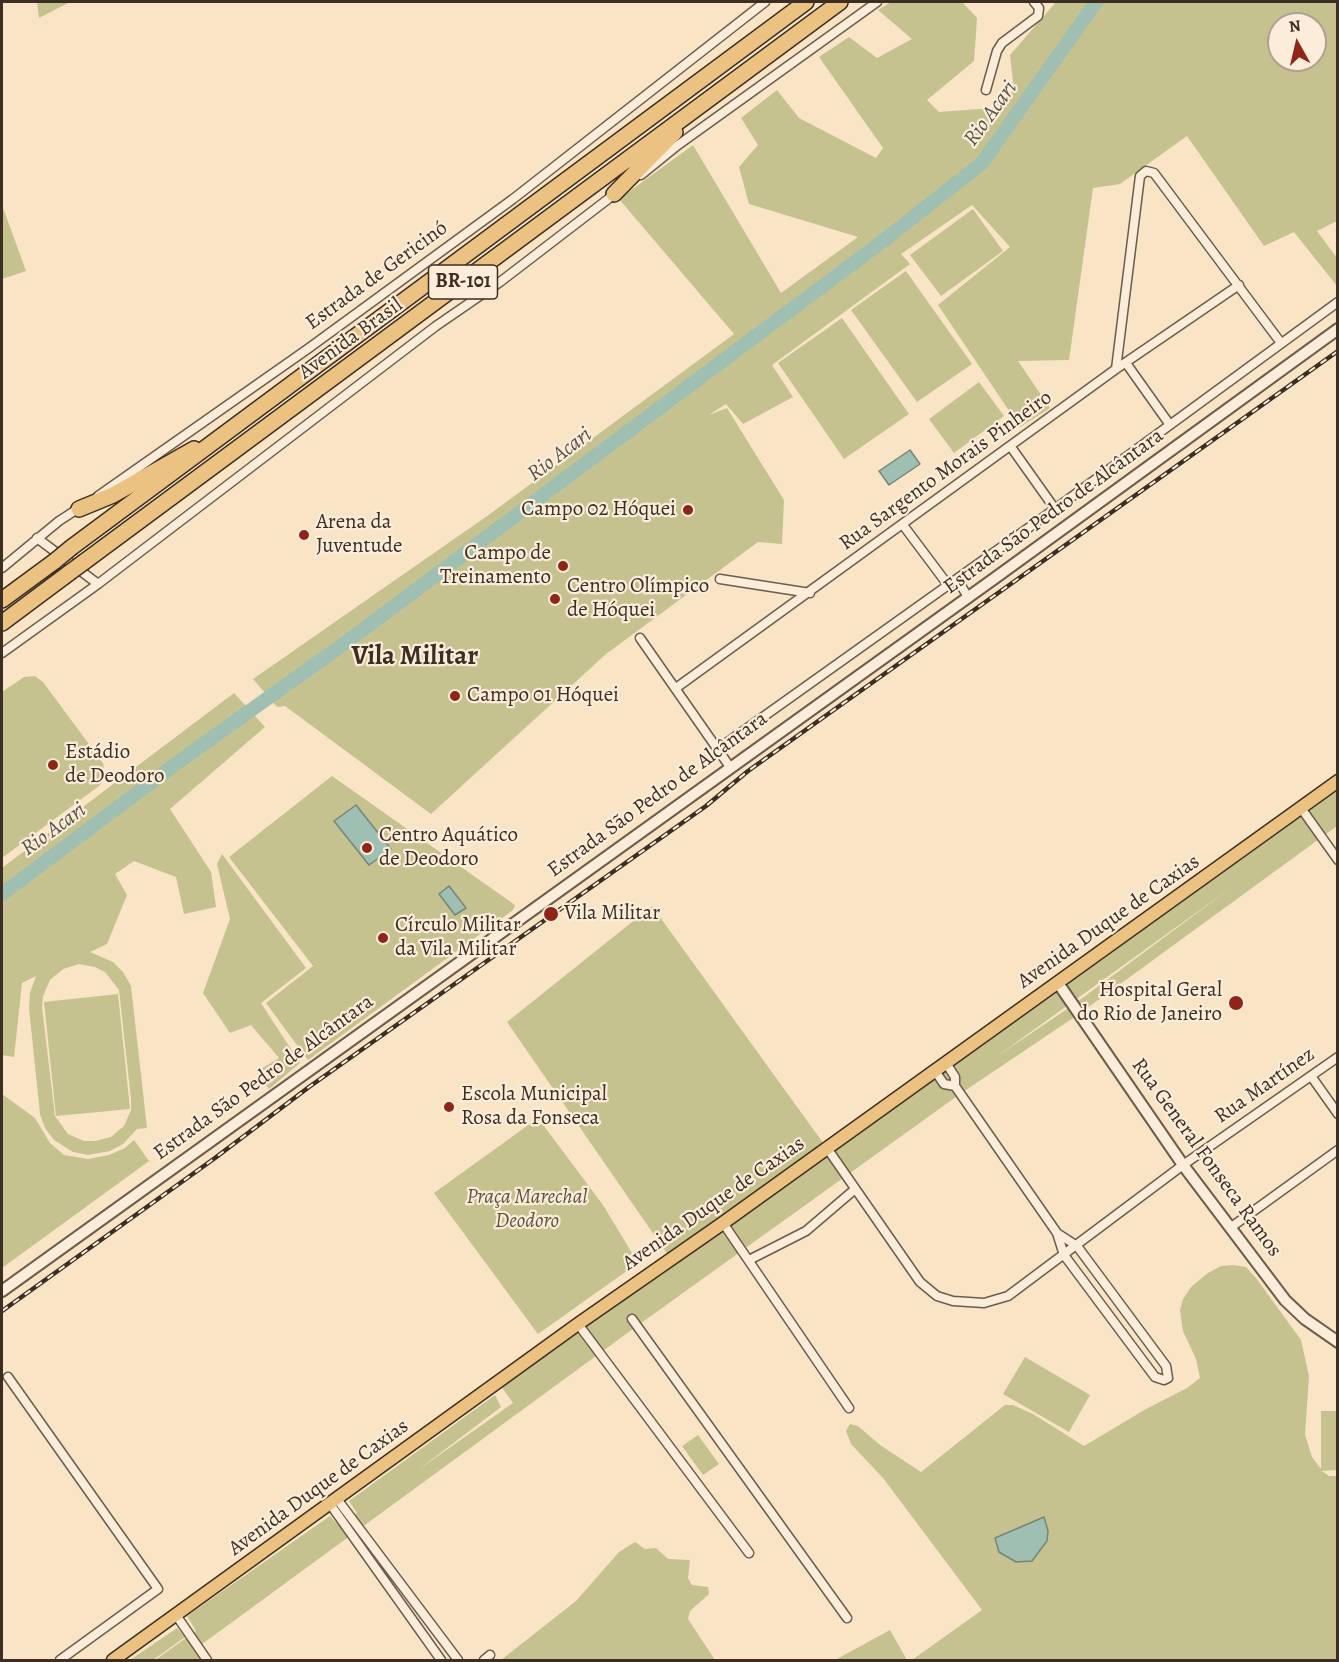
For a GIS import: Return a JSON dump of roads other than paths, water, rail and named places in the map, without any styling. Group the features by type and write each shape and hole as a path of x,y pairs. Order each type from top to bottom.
{"highway":[{"name":"Avenida Brasil","path":"2,600 807,2"},
{"name":"Avenida Brasil","path":"2,623 840,2"},
{"path":"614,194 668,140 690,113"},
{"path":"79,509 113,495 172,460 229,431"}],"main road":[{"name":"Avenida Duque de Caxias","path":"113,1660 578,1324 723,1223 1338,781"}],"street":[{"name":"Estrada de Gericinó","path":"2,568 37,538 309,348 513,199 765,2"},
{"path":"2,653 98,584 436,326 500,282 678,145 877,2"},
{"path":"986,90 997,51 1002,43 1038,16 1039,8 1034,2"},
{"path":"1116,369 1142,173 1154,173 1281,343"},
{"name":"Rua Sargento Morais Pinheiro","path":"676,688 1116,369 1239,285"},
{"path":"718,749 1055,509 1338,302"},
{"name":"Estrada São Pedro de Alcântara","path":"2,1291 1338,329"},
{"path":"1126,363 1170,424"},
{"path":"1011,447 1055,509"},
{"path":"903,525 948,585"},
{"path":"37,538 98,584"},
{"path":"720,579 810,593"},
{"path":"957,579 968,597"},
{"path":"640,638 730,766"},
{"path":"1301,808 1338,860"},
{"name":"Rua General Fonseca Ramos","path":"1058,983 1183,1165 1286,1300 1305,1319 1338,1342"},
{"name":"Rua Martínez","path":"827,1148 920,1282 937,1296 984,1304 1008,1296 1183,1165 1338,1057"},
{"path":"946,1063 955,1077 955,1086 1057,1233 1064,1255 1155,1377 1164,1380 1168,1378 1166,1366 1077,1246 1057,1233"},
{"path":"935,1071 944,1084 955,1086"},
{"path":"1311,1076 1338,1114"},
{"path":"1230,1228 1338,1150"},
{"path":"749,1260 806,1231 854,1190"},
{"path":"723,1223 849,1408"},
{"path":"1110,1318 1124,1309"},
{"path":"632,1319 847,1618"},
{"path":"578,1324 749,1553"},
{"path":"8,1377 158,1589 60,1660"},
{"path":"333,1501 458,1660"},
{"path":"333,1501 402,1606 441,1660"},
{"path":"402,1606 412,1599"},
{"path":"176,1615 207,1660"}],"waterway":[{"name":"Rio Acari","path":"2,894 188,755 345,643 883,241 982,163 1096,2"}],"railway":[{"path":"2,1311 215,1158 309,1087 706,806 748,771 1338,351"}],"place":[{"name":"Campo 02 Hóquei","path":"688,510"},
{"name":"Arena da Juventude","path":"304,535"},
{"name":"Campo de Treinamento","path":"563,566"},
{"name":"Centro Olímpico de Hóquei","path":"555,599"},
{"name":"Campo 01 Hóquei","path":"455,696"},
{"name":"Estádio de Deodoro","path":"53,765"},
{"name":"Centro Aquático de Deodoro","path":"367,848"},
{"name":"Vila Militar","path":"551,914"},
{"name":"Círculo Militar da Vila Militar","path":"383,938"},
{"name":"Hospital Geral do Rio de Janeiro","path":"1236,1003"},
{"name":"Escola Municipal Rosa da Fonseca","path":"449,1107"}],"district":[{"name":"Vila Militar","path":"415,657"}],"park label":[{"name":"Praça Marechal Deodoro","path":"527,1210"}]}
